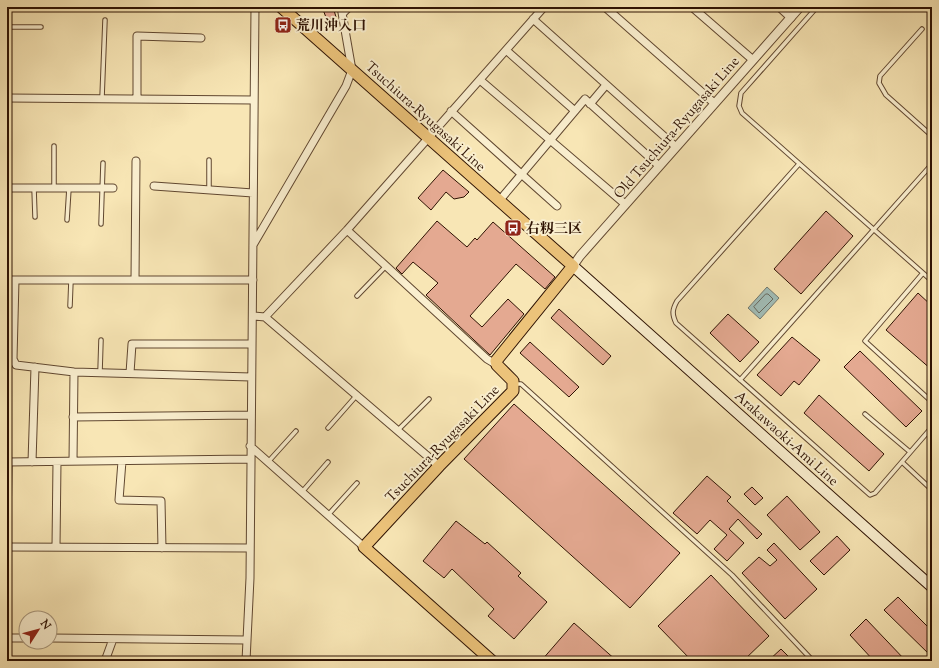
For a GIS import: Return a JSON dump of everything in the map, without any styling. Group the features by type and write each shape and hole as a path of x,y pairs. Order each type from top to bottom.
{"main road":[{"name":"Tsuchiura-Ryugasaki Line","path":"281,7 573,266 498,356 496,361 497,366 511,378 514,384 513,391 439,466 364,547"},
{"name":"Arakawaoki-Ami Line","path":"573,266 932,587"},
{"path":"364,547 492,661"}],"street":[{"path":"246,661 250,548 255,7"},
{"path":"253,246 339,100 352,70 342,10 349,7"},
{"path":"265,317 347,230 544,7"},
{"path":"605,7 714,103"},
{"path":"692,7 752,60"},
{"path":"778,7 790,18"},
{"name":"Old Tsuchiura-Ryugasaki Line","path":"573,266 658,165 800,7"},
{"path":"533,19 675,146"},
{"path":"137,99 136,36 201,38"},
{"path":"506,50 575,112"},
{"path":"480,80 625,204"},
{"path":"590,104 606,85"},
{"path":"7,98 254,100"},
{"path":"499,201 585,99 658,165"},
{"path":"451,111 557,206"},
{"path":"135,280 136,161"},
{"path":"154,186 253,193"},
{"path":"7,188 113,188"},
{"path":"347,230 486,359 497,366"},
{"path":"7,280 253,280"},
{"path":"15,280 13,360 16,365 74,372 251,377"},
{"path":"253,316 265,317 439,466"},
{"path":"130,373 132,344 252,344"},
{"path":"32,462 35,367"},
{"path":"73,461 74,372"},
{"path":"73,417 251,415"},
{"path":"250,446 364,547"},
{"path":"7,536 8,462 250,459"},
{"path":"122,461 119,500 160,501 162,548"},
{"path":"56,547 57,462"},
{"path":"7,547 250,548"},
{"path":"7,638 18,638"},
{"path":"58,638 246,640"},
{"path":"105,661 113,639"}],"lane":[{"path":"817,7 741,93 739,99 742,113 932,281"},
{"path":"102,98 105,20"},
{"path":"7,27 41,27"},
{"path":"922,29 880,76 879,83 886,94 932,136"},
{"path":"54,146 54,188"},
{"path":"209,160 209,190"},
{"path":"101,224 103,164"},
{"path":"799,164 672,308 676,323 870,495 875,493 932,427"},
{"path":"740,380 932,164"},
{"path":"34,188 35,217"},
{"path":"67,220 68,188"},
{"path":"357,296 386,266"},
{"path":"923,274 865,341 932,402"},
{"path":"70,306 71,280"},
{"path":"100,372 101,340"},
{"path":"514,384 521,384 732,576 813,661"},
{"path":"328,428 357,395"},
{"path":"398,430 429,399"},
{"path":"865,414 910,452"},
{"path":"268,462 296,431"},
{"path":"302,492 328,462"},
{"path":"902,462 932,490"},
{"path":"328,515 357,483"}],"water":[{"path":"767,287 779,298 760,319 748,308"}],"building":[{"path":"322,7 333,7 336,17 327,20"},
{"path":"443,170 469,192 464,197 454,199 446,192 431,210 418,198"},
{"path":"826,211 853,236 801,294 774,269"},
{"path":"437,221 467,247 475,238 477,240 493,222 555,277 545,289 516,264 470,316 482,327 508,299 524,314 490,355 426,295 438,283 413,262 402,274 396,268"},
{"path":"918,293 932,306 932,370 886,330"},
{"path":"559,309 611,356 603,365 551,318"},
{"path":"728,314 759,342 740,362 710,333"},
{"path":"792,337 820,360 799,385 794,381 781,396 757,375"},
{"path":"530,342 579,387 569,397 520,353"},
{"path":"860,351 922,411 906,427 844,367"},
{"path":"819,395 884,454 869,471 804,413"},
{"path":"514,404 680,553 630,608 464,459"},
{"path":"707,476 731,497 727,501 762,534 757,539 738,519 729,529 744,543 727,561 714,549 727,535 710,520 697,534 673,513"},
{"path":"752,487 763,498 755,505 744,494"},
{"path":"787,496 820,532 800,550 767,515"},
{"path":"456,521 485,544 487,542 521,573 518,576 547,602 514,639 488,616 494,609 452,569 444,578 423,561"},
{"path":"837,536 850,550 824,575 810,561"},
{"path":"774,543 817,589 785,619 742,573 759,557 770,566 777,560 767,550"},
{"path":"711,575 769,636 743,661 692,661 658,626"},
{"path":"898,597 932,631 932,657 884,610"},
{"path":"866,619 906,661 874,661 850,635"},
{"path":"574,623 617,661 541,661"},
{"path":"781,649 793,661 768,661"}],"place":[{"name":"荒川沖入口","path":"283,25"},
{"name":"右籾三区","path":"513,228"}]}
